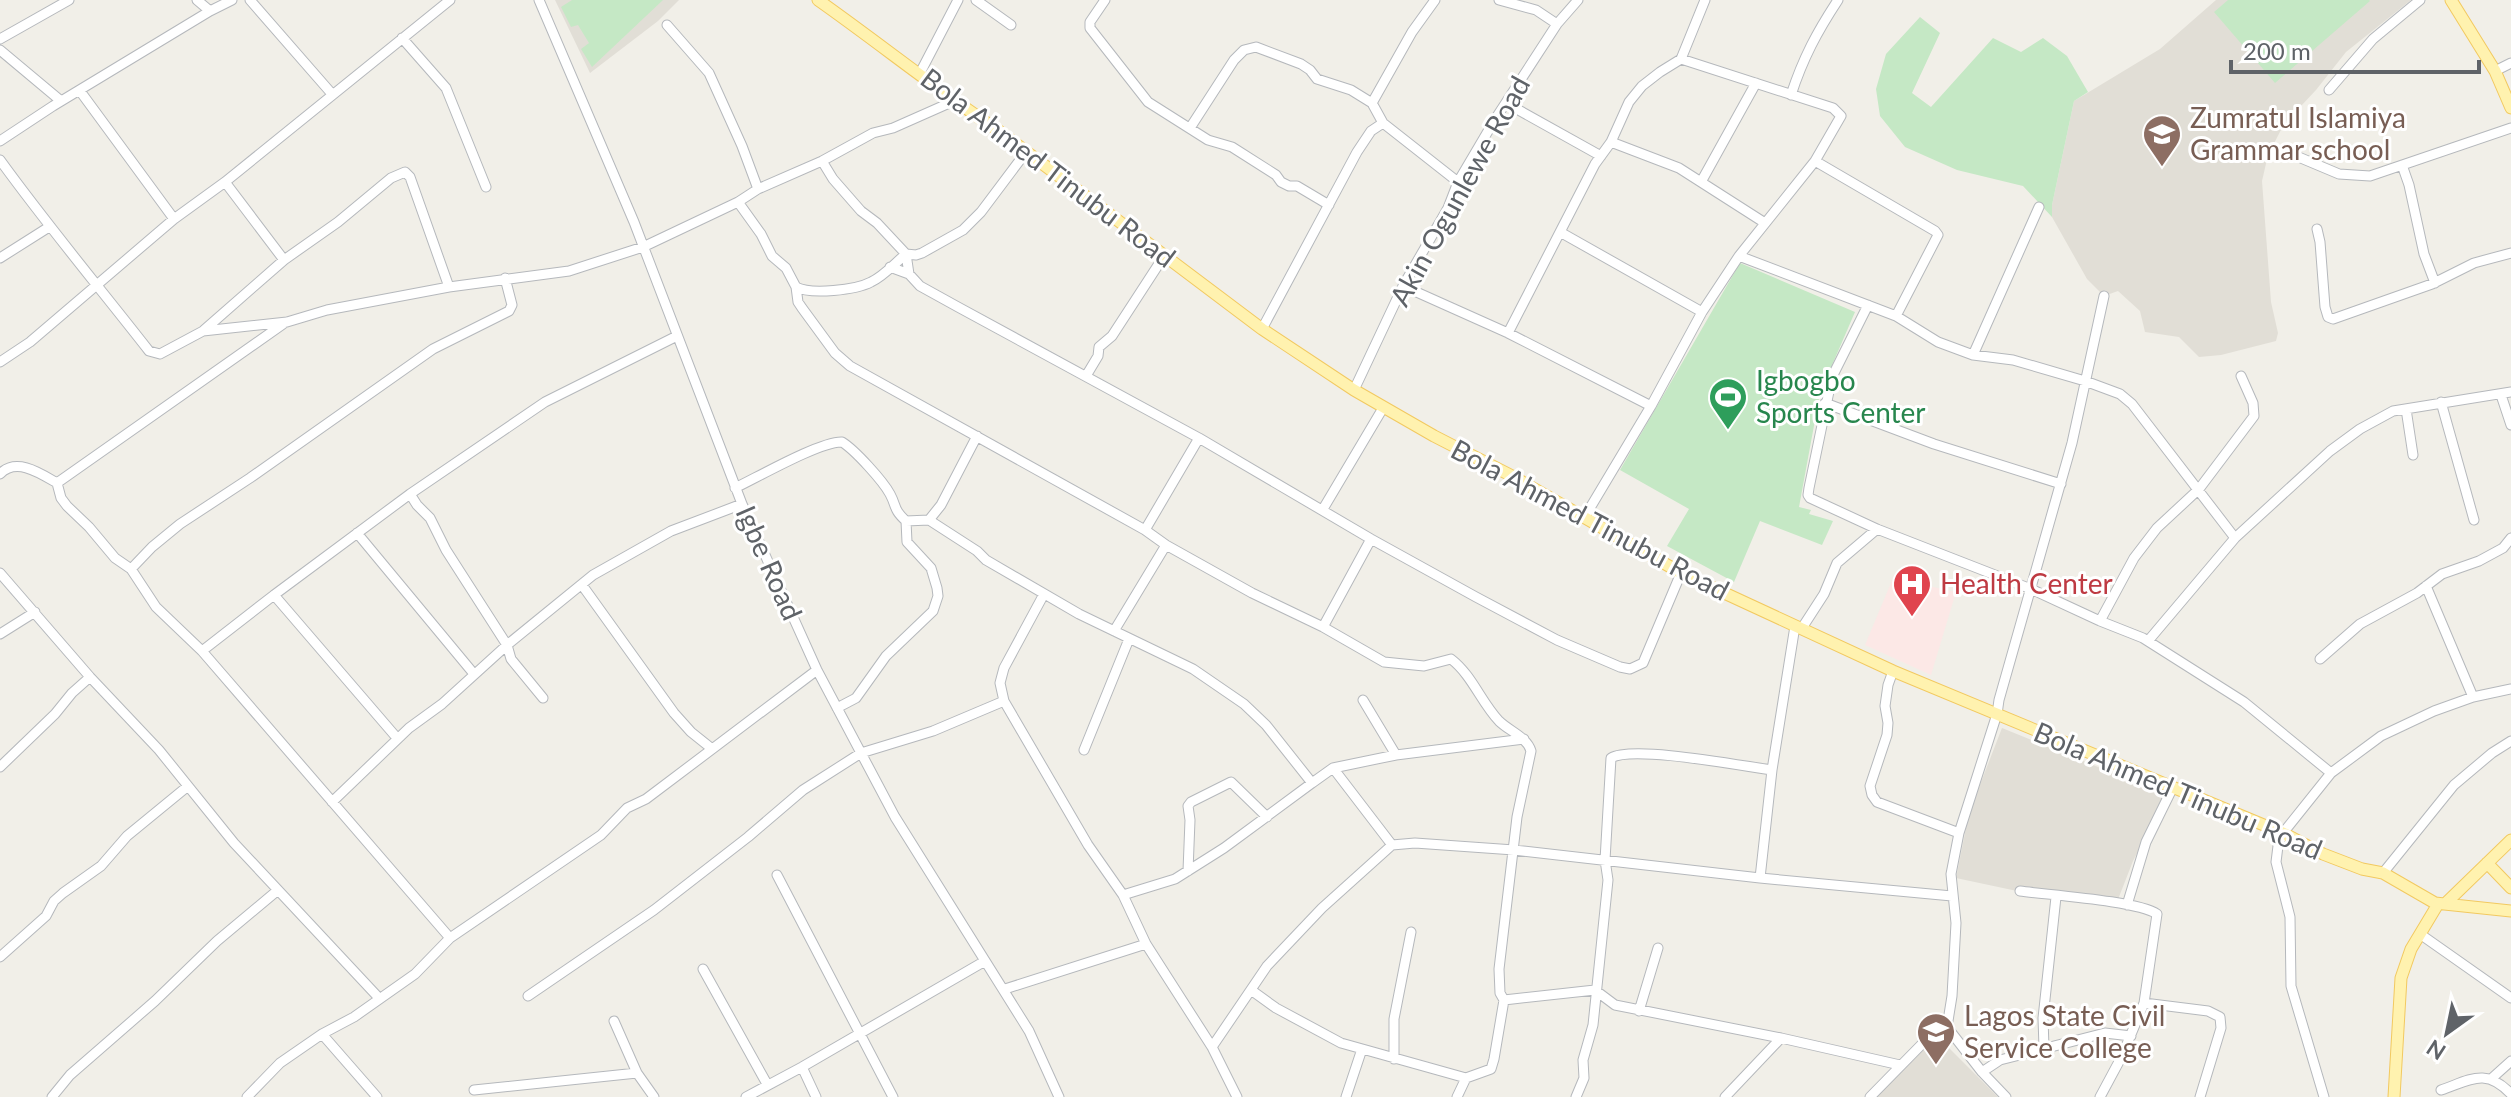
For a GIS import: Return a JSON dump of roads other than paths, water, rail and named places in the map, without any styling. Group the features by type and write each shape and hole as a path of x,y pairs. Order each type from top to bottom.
{"main road":[{"name":"Bola Ahmed Tinubu Road","path":"818,0 999,131 1262,329 1383,408 1512,476 1681,573 1893,671 2283,833 2323,854 2362,869 2383,873 2442,904"},
{"path":"2451,0 2495,71 2511,108"},
{"path":"2394,1097 2401,978 2411,949 2442,904 2511,840"},
{"path":"2487,863 2511,888"},
{"path":"2442,904 2511,911"}],"street":[{"path":"0,39 69,0"},
{"path":"197,0 210,11"},
{"path":"0,141 61,101 232,0"},
{"path":"250,0 332,94"},
{"path":"0,362 30,342 174,219 225,182 450,0"},
{"name":"Igbe Road","path":"539,0 643,247 735,488 817,670 895,817 1029,1031 1059,1097"},
{"path":"920,73 958,0"},
{"path":"976,0 1011,25"},
{"path":"1105,0 1090,22 1090,28 1148,102 1214,144 1232,147 1276,175 1281,182 1297,186 1329,205"},
{"path":"1372,103 1412,32 1435,0"},
{"path":"1499,0 1536,10 1557,24"},
{"name":"Akin Ogunlewe Road","path":"1354,390 1403,286 1448,208 1458,182 1557,24 1578,0"},
{"path":"1508,333 1611,142 1629,102 1642,86 1681,59 1705,0"},
{"path":"1791,95 1813,39 1838,0"},
{"path":"2329,90 2373,39 2420,0"},
{"path":"667,25 709,73 758,189"},
{"path":"402,38 446,88 486,187"},
{"path":"1190,128 1234,60 1244,50 1256,47 1301,64 1317,79 1351,90 1372,103 1383,123 1458,182"},
{"path":"0,50 61,101"},
{"path":"1584,518 1651,406 1702,312 1739,256 1815,161 1841,116 1833,108 1681,59"},
{"path":"2495,71 2511,63"},
{"path":"1701,182 1756,83"},
{"path":"80,91 174,219"},
{"path":"203,331 287,322 327,310 449,287 569,271 643,247 738,202 758,189 822,161 873,133 893,128 954,101"},
{"path":"1506,103 1601,156"},
{"path":"1262,329 1367,135 1383,123"},
{"path":"2289,153 2339,174 2370,176 2511,128"},
{"path":"1611,142 1679,168 1765,223"},
{"path":"796,287 805,292 816,292 863,285 873,281 906,254 922,253 963,230 981,212 1026,152"},
{"path":"0,160 49,227 149,351 155,354 203,331 284,260 338,222 391,178 405,172 410,177 449,287"},
{"path":"822,161 861,211 906,254 909,274"},
{"path":"1815,161 1938,235 1896,316"},
{"path":"2402,165 2424,254 2435,283"},
{"path":"225,182 284,260"},
{"path":"738,202 761,234 772,256 786,268 802,308 835,353 850,366 1252,593 1323,627 1384,662 1424,666 1451,659 1496,719 1529,744 1531,751 1517,817 1499,969 1500,993 1504,1000 1493,1064 1486,1072 1466,1078 1341,1043 1276,1008 1251,990"},
{"path":"1973,355 2039,207"},
{"path":"0,258 49,227"},
{"path":"2317,229 2325,307 2330,319 2435,283 2474,263 2511,253"},
{"path":"1560,232 1702,312"},
{"path":"1086,376 1098,356 1099,347 1112,336 1164,256"},
{"path":"1739,256 1896,316 1938,342 1973,355 2013,360 2085,381 2127,399 2235,538"},
{"path":"890,267 909,274 932,293 1199,438 1371,539 1557,640 1630,669 1643,663 1647,657 1681,573"},
{"path":"131,569 180,524 433,349 509,311 512,305 505,278"},
{"path":"1403,286 1508,333 1651,406"},
{"path":"2006,1097 1947,1027 1956,923 1951,874 1959,833 1997,714 2072,443 2104,296"},
{"path":"1868,305 1832,377 1808,495 1810,498 1877,529 2031,589 2148,641 2244,702 2331,773"},
{"path":"57,483 287,322"},
{"path":"202,651 410,494 545,402 677,336"},
{"path":"2100,621 2134,558 2157,528 2199,489 2254,416 2253,403 2241,376"},
{"path":"2148,641 2235,538 2350,436 2393,411 2506,394 2511,425"},
{"path":"2441,402 2474,520"},
{"path":"1825,403 1934,444 2061,484"},
{"path":"1323,509 1383,408"},
{"path":"2406,409 2413,455"},
{"path":"929,520 941,505 977,436"},
{"path":"1145,530 1199,438"},
{"path":"735,488 821,447 839,441 847,444 864,460 891,495 895,511 906,521 929,520 986,560 1044,594 1193,669 1244,704 1266,725 1312,783"},
{"path":"0,474 16,466 33,470 57,483 67,506 115,558 131,569 156,607 202,651 450,938"},
{"path":"410,494 430,518 446,550 507,645 511,659 543,698"},
{"path":"332,802 397,738 442,704 507,645 605,566 671,531 742,504"},
{"path":"837,708 856,698 886,656 933,611 937,602 937,588 931,568 907,542 906,521"},
{"path":"1760,878 1772,770 1798,627 1824,594 1837,563 1877,529"},
{"path":"357,533 474,674"},
{"path":"2320,659 2360,624 2442,574 2479,561 2503,548 2511,538"},
{"path":"1323,627 1371,539"},
{"path":"1114,631 1166,545"},
{"path":"0,573 90,677 159,750 234,843 379,998"},
{"path":"582,585 674,713 711,748"},
{"path":"2426,586 2473,697"},
{"path":"1044,594 1004,668 1000,683 1004,701 1088,845 1123,895 1146,944 1212,1047 1237,1097"},
{"path":"274,595 397,738"},
{"path":"0,634 35,612"},
{"path":"1084,750 1129,639"},
{"path":"247,1097 280,1063 415,974 450,938 601,835 627,808 646,799 817,670"},
{"path":"1893,671 1885,706 1888,729 1870,786 1872,795 1877,802 1959,833"},
{"path":"0,767 90,677"},
{"path":"2324,1097 2291,986 2290,917 2276,862 2283,833 2331,773 2381,736 2434,711 2473,697 2511,689"},
{"path":"1363,700 1396,755"},
{"path":"528,996 654,910 803,790 861,753 933,731 1004,701"},
{"path":"1123,895 1175,879 1333,768 1396,755 1524,739"},
{"path":"2383,873 2454,785 2511,741"},
{"path":"1576,1097 1584,1078 1583,1060 1593,1025 1608,880 1605,860 1609,762 1619,754 1660,756 1772,770"},
{"path":"1333,768 1392,845"},
{"path":"1188,871 1188,806 1191,802 1231,782 1267,817"},
{"path":"0,957 46,916 54,901 101,866 127,836 188,786"},
{"path":"2127,905 2146,842 2173,787"},
{"path":"1212,1047 1267,966 1322,908 1392,845 1415,843 1514,850 1952,896"},
{"path":"777,875 893,1097"},
{"path":"52,1097 70,1075 278,890"},
{"path":"2020,891 2127,905 2157,914 2144,1003 2100,1097"},
{"path":"2044,1048 2043,1018 2056,897"},
{"path":"2422,930 2511,998"},
{"path":"1394,1059 1394,1019 1411,932"},
{"path":"1005,989 1146,944"},
{"path":"1639,1011 1658,948"},
{"path":"746,1097 985,961"},
{"path":"703,969 767,1084"},
{"path":"1504,1000 1595,990 1615,1005 1639,1011 1900,1065"},
{"path":"2144,1003 2208,1011 2220,1017 2221,1028 2200,1097"},
{"path":"614,1021 637,1073 654,1097"},
{"path":"1870,1097 1925,1041 1947,1027"},
{"path":"1982,1072 2000,1060 2105,1033 2131,1036"},
{"path":"322,1034 377,1097"},
{"path":"1725,1097 1781,1038"},
{"path":"1346,1097 1362,1049"},
{"path":"2491,1079 2511,1061"},
{"path":"802,1067 816,1097"},
{"path":"474,1090 637,1073"},
{"path":"2441,1090 2475,1076 2491,1079 2511,1094"},
{"path":"1457,1097 1466,1078"},
{"path":"536,1097 545,1084"}],"place":[{"name":"Zumratul Islamiya Grammar school","path":"2162,168"},
{"name":"Igbogbo Sports Center","path":"1728,431"},
{"name":"Health Center","path":"1912,618"},
{"name":"Lagos State Civil Service College","path":"1936,1066"}]}
